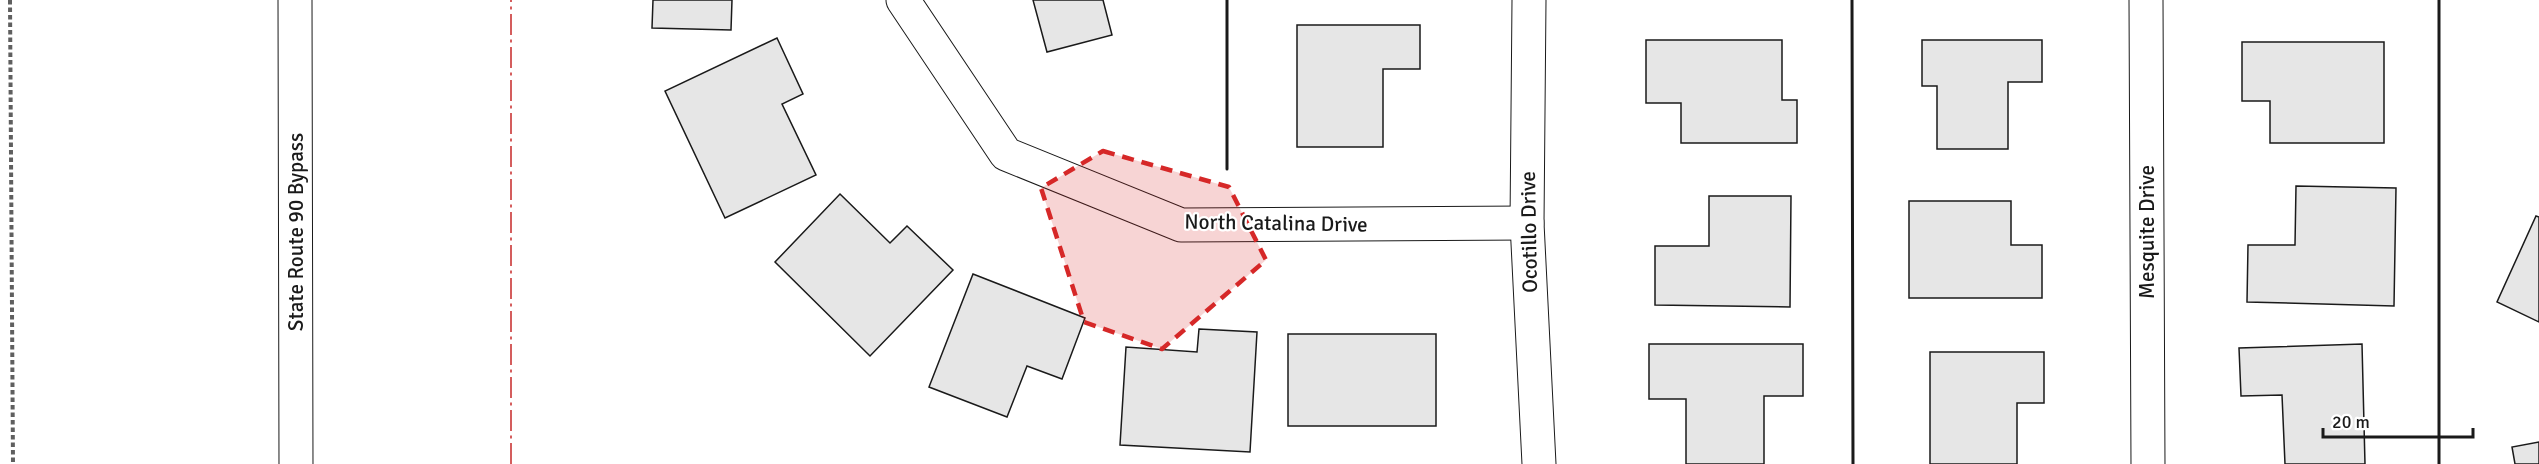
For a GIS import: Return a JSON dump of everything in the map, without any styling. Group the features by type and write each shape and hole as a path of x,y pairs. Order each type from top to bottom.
{"main road":[{"name":"State Route 90 Bypass","path":"295,0 296,464"},
{"name":"North Catalina Drive","path":"903,0 1006,154 1181,225 1527,223"},
{"name":"Ocotillo Drive","path":"1529,0 1527,223 1539,464"},
{"name":"Mesquite Drive","path":"2146,0 2148,464"}],"path":[{"path":"10,0 13,464"}],"highlighted area":[{"path":"1103,151 1229,187 1266,260 1162,349 1084,322 1041,188"}],"building":[{"path":"653,0 732,0 731,30 652,28"},
{"path":"1033,0 1103,0 1112,35 1047,52"},
{"path":"1297,25 1420,25 1420,69 1383,69 1383,147 1297,147"},
{"path":"777,38 803,94 782,104 816,175 725,218 665,91"},
{"path":"1646,40 1782,40 1782,100 1797,100 1797,143 1681,143 1681,103 1646,103"},
{"path":"1922,40 2042,40 2042,82 2008,82 2008,149 1937,149 1937,86 1922,86"},
{"path":"2242,42 2384,42 2384,143 2270,143 2270,101 2242,101"},
{"path":"2296,186 2396,188 2394,306 2247,302 2248,245 2295,245"},
{"path":"840,194 890,243 907,226 953,270 870,356 775,262"},
{"path":"1709,196 1791,196 1790,307 1655,305 1655,246 1709,246"},
{"path":"1909,201 2011,201 2011,245 2042,245 2042,298 1909,298"},
{"path":"2536,216 2539,217 2539,322 2497,302"},
{"path":"973,274 1085,318 1062,379 1027,366 1007,417 929,387"},
{"path":"1199,329 1257,332 1250,452 1120,445 1126,347 1197,352"},
{"path":"1288,334 1436,334 1436,426 1288,426"},
{"path":"1649,344 1803,344 1803,396 1764,396 1764,464 1686,464 1686,399 1649,399"},
{"path":"2362,344 2365,464 2285,464 2282,395 2241,396 2239,348"},
{"path":"1930,352 2044,352 2044,403 2017,403 2017,464 1930,464"},
{"path":"2539,442 2539,464 2515,464 2512,447"}],"wall":[{"path":"1227,0 1227,169"},
{"path":"1852,0 1853,464"},
{"path":"2439,0 2439,464"}],"power":[{"path":"511,0 511,464"}]}
